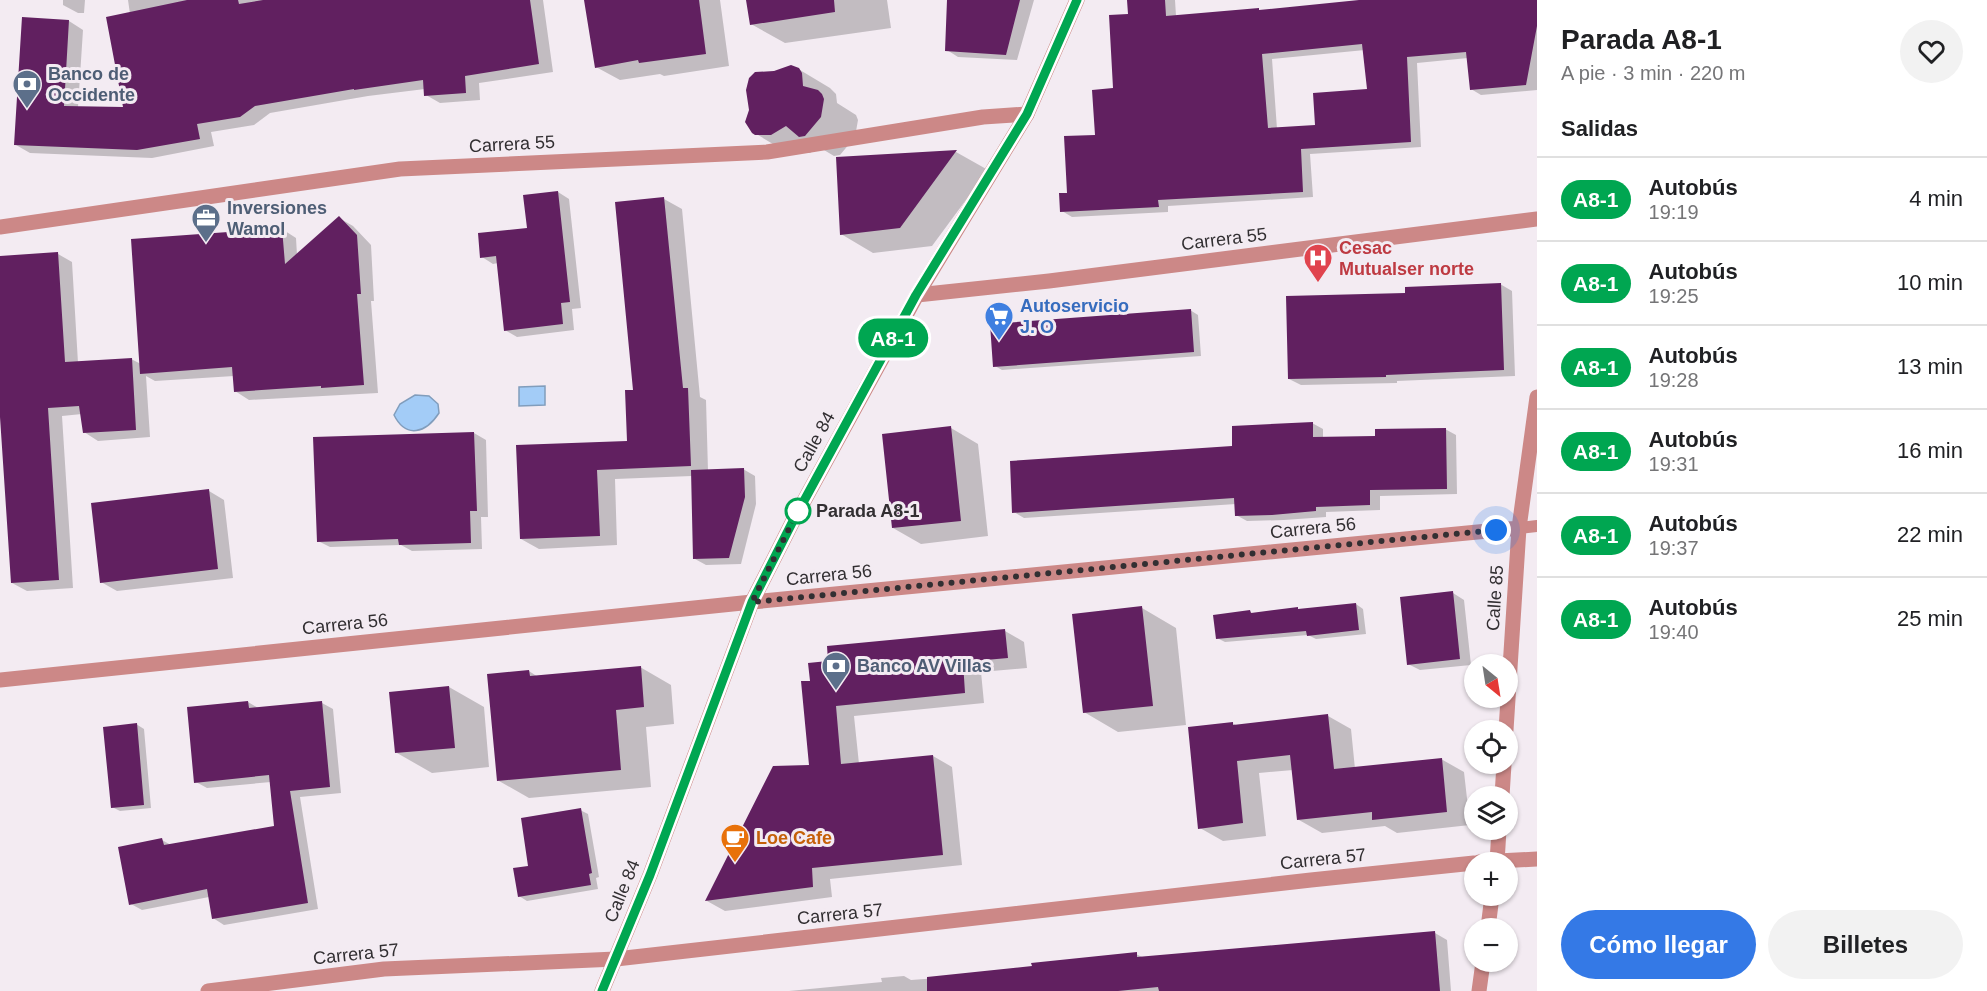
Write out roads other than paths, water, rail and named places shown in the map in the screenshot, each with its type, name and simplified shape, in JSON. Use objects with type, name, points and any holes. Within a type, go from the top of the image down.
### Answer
[{"type":"street","name":"Calle 84","points":[[602,991],[650,875],[752,602],[793,521],[916,295],[1027,114],[1077,0]]},
{"type":"street","name":"Carrera 55","points":[[0,227],[400,169],[767,153],[984,117],[1027,114]]},
{"type":"street","name":"Carrera 55","points":[[916,295],[1049,281],[1537,219]]},
{"type":"street","name":"Calle 85","points":[[1507,720],[1519,528],[1537,397]]},
{"type":"street","name":"Carrera 56","points":[[0,680],[752,602],[1519,528]]},
{"type":"street","points":[[1518,860],[1537,859]]},
{"type":"street","name":"Carrera 57","points":[[208,991],[384,969],[616,959],[1464,864]]},
{"type":"street","points":[[1479,991],[1482,972]]},
{"type":"lane","points":[[1519,528],[1537,526]]},
{"type":"water","points":[[545,386],[545,405],[519,406],[519,387]]},
{"type":"water","points":[[415,395],[429,396],[438,404],[439,413],[422,429],[410,430],[404,428],[394,415],[400,404]]},
{"type":"place","name":"Banco de Occidente","points":[[27,110]]},
{"type":"place","name":"Inversiones Wamol","points":[[206,244]]},
{"type":"place","name":"Cesac Mutualser norte","points":[[1318,284]]},
{"type":"place","name":"Autoservicio J. O","points":[[999,342]]},
{"type":"place","name":"Parada A8-1","points":[[798,511]]},
{"type":"place","name":"Banco AV Villas","points":[[836,692]]},
{"type":"place","name":"Loe Cafe","points":[[735,864]]}]
